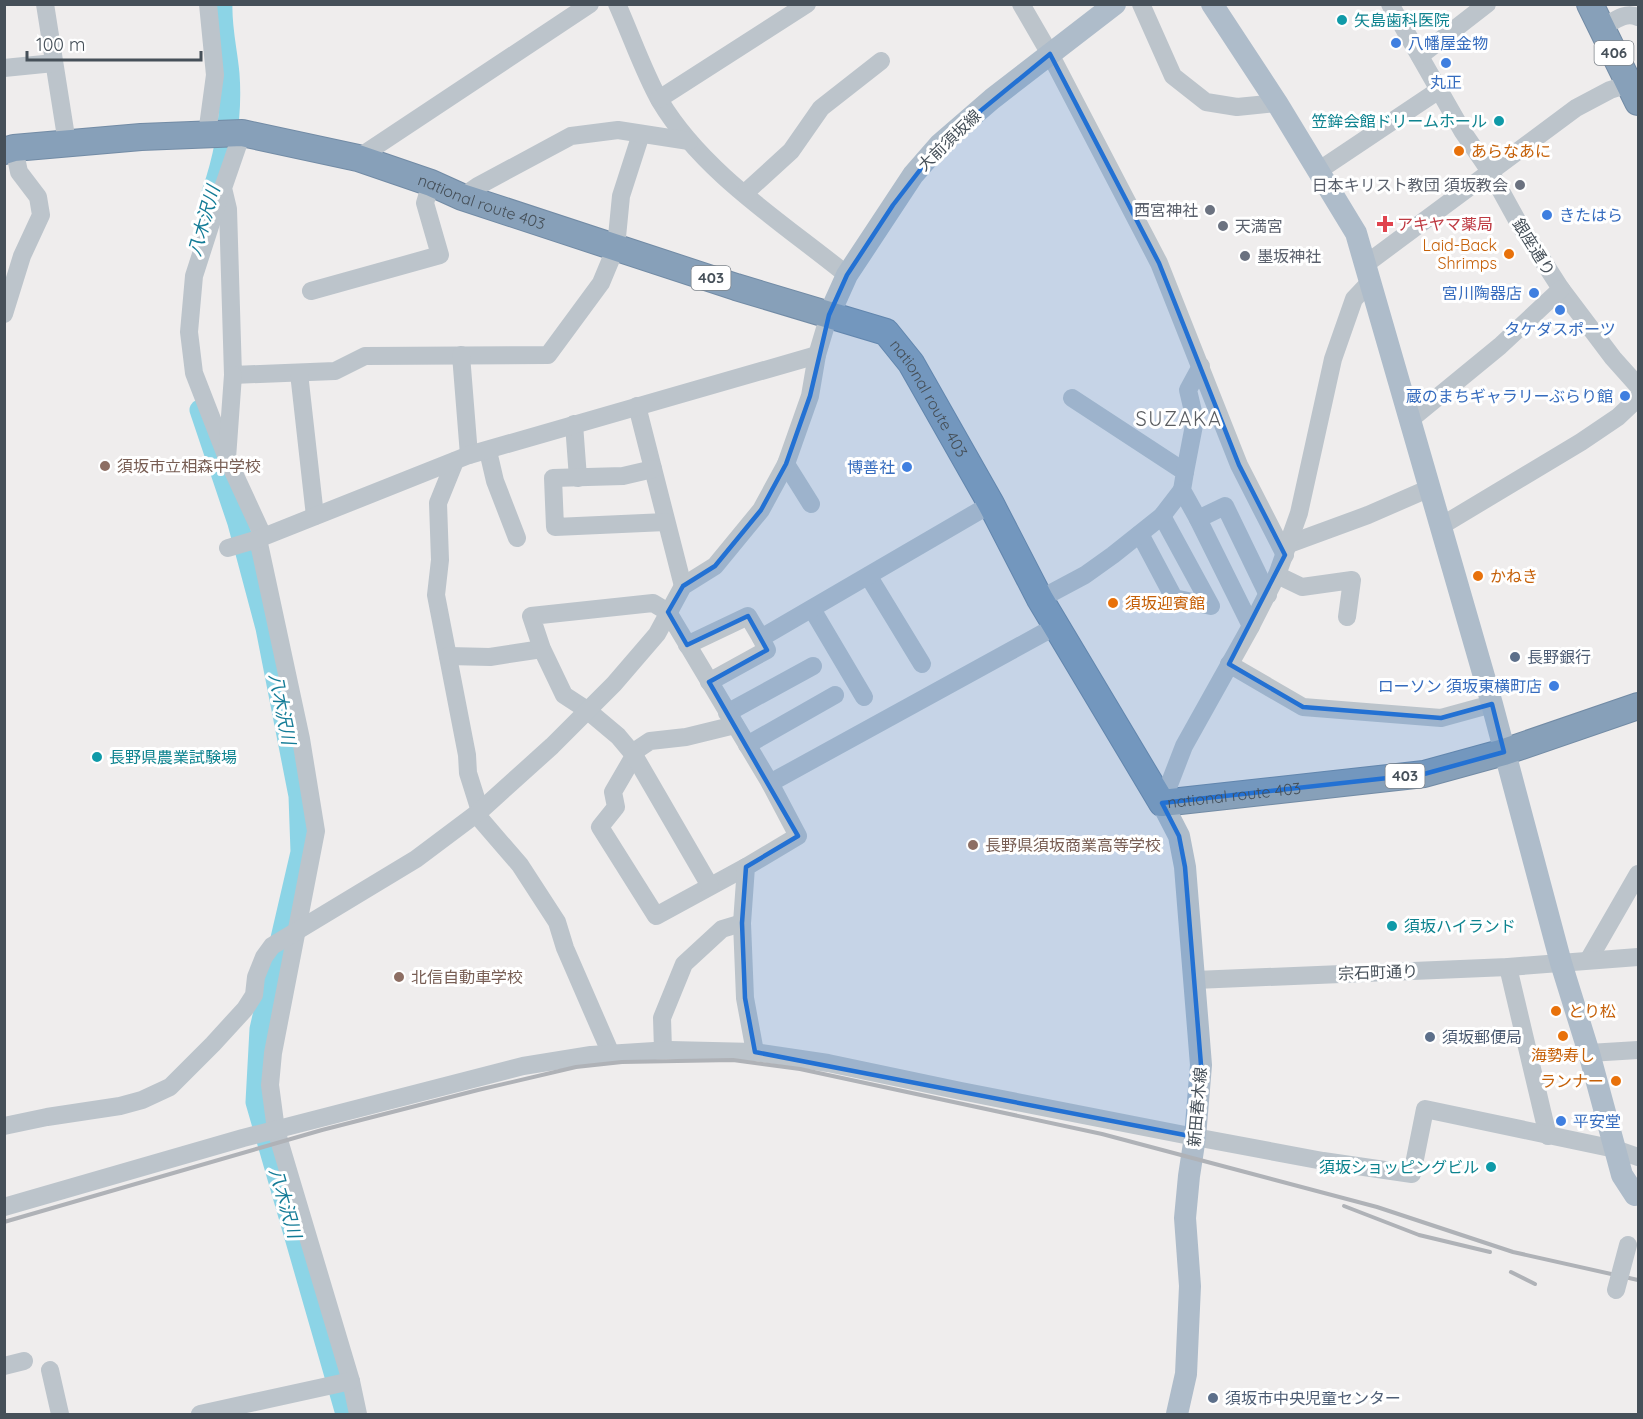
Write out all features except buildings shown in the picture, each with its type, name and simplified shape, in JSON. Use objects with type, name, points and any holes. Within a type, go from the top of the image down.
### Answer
[{"type":"highway","name":"406","points":[[1590,4],[1635,89]]},
{"type":"highway","name":"national route 403","points":[[9,149],[67,143],[242,133],[358,158],[431,183],[462,197],[886,333],[911,363],[991,504],[1040,599],[1162,803],[1424,774],[1504,752],[1638,706]]},
{"type":"main road","name":"大前須坂線","points":[[829,315],[847,275],[913,175],[940,144],[992,99],[1115,4]]},
{"type":"main road","points":[[1212,4],[1277,103],[1356,233],[1492,704],[1561,963],[1622,1175],[1637,1195]]},
{"type":"main road","name":"新田春木線","points":[[1162,803],[1179,836],[1185,867],[1201,1065],[1196,1137],[1185,1218],[1190,1286],[1186,1374],[1178,1414]]},
{"type":"street","points":[[45,4],[67,143]]},
{"type":"street","points":[[207,134],[215,75],[208,4]]},
{"type":"street","points":[[358,158],[590,4]]},
{"type":"street","points":[[617,4],[659,99],[696,150],[744,193],[847,275]]},
{"type":"street","points":[[659,99],[807,4]]},
{"type":"street","points":[[1021,4],[1050,54],[1159,263],[1239,465],[1287,550]]},
{"type":"street","points":[[1141,4],[1173,76],[1206,102],[1237,107],[1277,103]]},
{"type":"street","name":"銀座通り","points":[[1390,4],[1438,90],[1561,290],[1638,387]]},
{"type":"street","points":[[1420,56],[1487,4]]},
{"type":"street","points":[[1602,28],[1626,14],[1636,12]]},
{"type":"street","points":[[744,193],[792,151],[822,108],[881,61]]},
{"type":"street","points":[[4,68],[54,63]]},
{"type":"street","points":[[1162,803],[1184,746],[1268,595],[1287,550],[1299,513],[1334,359],[1354,299],[1368,272],[1576,108],[1610,90],[1635,89]]},
{"type":"street","points":[[1318,171],[1438,90]]},
{"type":"street","points":[[462,197],[571,136],[618,130],[689,141]]},
{"type":"street","points":[[242,133],[194,276],[189,332],[194,373],[260,538],[301,739],[316,831],[273,1053],[270,1085],[276,1130],[342,1383],[358,1414]]},
{"type":"street","points":[[233,375],[335,371],[365,357],[548,355],[601,283],[616,247],[621,196],[641,134]]},
{"type":"street","points":[[4,314],[22,256],[41,215],[38,197],[19,172],[9,149]]},
{"type":"street","points":[[311,291],[440,255],[425,203],[431,183]]},
{"type":"street","points":[[223,188],[228,209],[233,375],[227,458]]},
{"type":"street","points":[[1411,419],[1500,346],[1561,290]]},
{"type":"street","points":[[4,1126],[120,1106],[142,1100],[170,1087],[245,1009],[254,994],[256,977],[264,957],[272,946],[416,859],[478,812],[552,746],[614,684],[657,634],[683,586],[715,566],[761,510],[786,464],[810,396],[817,355],[829,315]]},
{"type":"street","points":[[228,548],[260,538],[462,458],[817,355]]},
{"type":"street","points":[[461,356],[462,458],[438,503],[440,560],[436,595],[467,755],[468,774],[478,812],[520,865],[557,922],[565,948],[610,1054]]},
{"type":"street","points":[[1040,599],[1085,575],[1140,534],[1162,516],[1182,490],[1195,420],[1188,390],[1201,366]]},
{"type":"street","points":[[299,373],[315,516]]},
{"type":"street","points":[[1441,526],[1581,442],[1618,417],[1638,387]]},
{"type":"street","points":[[1072,398],[1185,472]]},
{"type":"street","points":[[637,406],[683,586]]},
{"type":"street","points":[[574,424],[578,478]]},
{"type":"street","points":[[488,451],[495,480],[518,538]]},
{"type":"street","points":[[786,464],[811,504]]},
{"type":"street","points":[[653,469],[623,476],[553,478],[555,527],[666,522]]},
{"type":"street","points":[[1287,550],[1430,488]]},
{"type":"street","points":[[1182,490],[1251,626]]},
{"type":"street","points":[[761,638],[991,504]]},
{"type":"street","points":[[1198,519],[1225,506],[1268,595]]},
{"type":"street","points":[[1140,534],[1174,598],[1211,606],[1162,516]]},
{"type":"street","points":[[1277,574],[1302,587],[1352,580],[1347,617]]},
{"type":"street","points":[[869,577],[922,664]]},
{"type":"street","points":[[710,886],[634,755],[618,736],[587,710],[564,695],[542,649],[531,616],[653,603],[668,612],[731,719],[770,783],[798,836],[746,867],[656,916],[600,827],[616,807],[613,792],[634,755],[638,749],[650,741],[686,737],[731,719],[813,666]]},
{"type":"street","points":[[812,609],[864,697]]},
{"type":"street","points":[[687,645],[748,616],[767,650],[709,682]]},
{"type":"street","points":[[770,783],[1056,626]]},
{"type":"street","points":[[448,656],[490,657],[542,649]]},
{"type":"street","points":[[1229,664],[1303,707],[1442,718],[1492,704]]},
{"type":"street","points":[[747,745],[835,695]]},
{"type":"street","points":[[746,867],[742,923],[745,998],[755,1052]]},
{"type":"street","points":[[1589,959],[1638,874]]},
{"type":"street","points":[[663,1050],[662,1018],[684,964],[722,930],[742,923]]},
{"type":"street","points":[[1589,959],[1638,957]]},
{"type":"street","name":"宗石町通り","points":[[1195,980],[1508,967],[1589,959]]},
{"type":"street","points":[[1508,967],[1548,1136]]},
{"type":"street","points":[[4,1207],[243,1138],[523,1066],[610,1054],[663,1050],[755,1052],[828,1063],[1196,1137],[1323,1161],[1412,1174],[1425,1109],[1615,1149],[1638,1157]]},
{"type":"street","points":[[1588,1053],[1638,1050]]},
{"type":"street","points":[[1616,1290],[1628,1245]]},
{"type":"street","points":[[4,1366],[24,1361]]},
{"type":"street","points":[[50,1370],[60,1414]]},
{"type":"street","points":[[200,1414],[342,1383]]},
{"type":"highlighted area","points":[[1050,54],[1159,263],[1239,465],[1285,555],[1229,664],[1303,707],[1441,718],[1492,704],[1504,752],[1424,774],[1162,803],[1179,836],[1185,867],[1201,1065],[1195,1137],[755,1052],[745,998],[742,923],[746,867],[798,836],[709,682],[767,650],[748,616],[687,645],[668,612],[683,586],[715,566],[761,510],[786,464],[810,396],[829,315],[847,275],[893,205],[940,144]]},
{"type":"waterway","name":"八木沢川","points":[[212,193],[224,150],[229,104],[229,74],[222,4]]},
{"type":"waterway","name":"八木沢川","points":[[200,410],[238,523],[266,628],[299,796],[301,852],[260,1029],[256,1102],[346,1414]]},
{"type":"railway","points":[[4,1222],[322,1130],[576,1067],[622,1062],[733,1060],[800,1069],[1102,1134],[1377,1207],[1513,1252],[1638,1280]]},
{"type":"railway","points":[[1344,1206],[1419,1235],[1490,1252]]},
{"type":"railway","points":[[1511,1272],[1535,1284]]},
{"type":"place","name":"矢島歯科医院","points":[[1342,20]]},
{"type":"place","name":"八幡屋金物","points":[[1396,43]]},
{"type":"place","name":"丸正","points":[[1446,63]]},
{"type":"place","name":"笠鉾会館ドリームホール","points":[[1499,121]]},
{"type":"place","name":"あらなあに","points":[[1459,151]]},
{"type":"place","name":"日本キリスト教団 須坂教会","points":[[1520,185]]},
{"type":"place","name":"西宮神社","points":[[1210,210]]},
{"type":"place","name":"きたはら","points":[[1547,215]]},
{"type":"place","name":"アキヤマ薬局","points":[[1385,224]]},
{"type":"place","name":"天満宮","points":[[1223,226]]},
{"type":"place","name":"Laid-Back Shrimps","points":[[1509,254]]},
{"type":"place","name":"墨坂神社","points":[[1245,256]]},
{"type":"place","name":"宮川陶器店","points":[[1534,293]]},
{"type":"place","name":"タケダスポーツ","points":[[1560,310]]},
{"type":"place","name":"蔵のまちギャラリーぶらり館","points":[[1625,396]]},
{"type":"place","name":"須坂市立相森中学校","points":[[105,466]]},
{"type":"place","name":"博善社","points":[[907,467]]},
{"type":"place","name":"かねき","points":[[1478,576]]},
{"type":"place","name":"須坂迎賓館","points":[[1113,603]]},
{"type":"place","name":"長野銀行","points":[[1515,657]]},
{"type":"place","name":"ローソン 須坂東横町店","points":[[1554,686]]},
{"type":"place","name":"長野県農業試験場","points":[[97,757]]},
{"type":"place","name":"長野県須坂商業高等学校","points":[[973,845]]},
{"type":"place","name":"須坂ハイランド","points":[[1392,926]]},
{"type":"place","name":"北信自動車学校","points":[[399,977]]},
{"type":"place","name":"とり松","points":[[1556,1011]]},
{"type":"place","name":"海勢寿し","points":[[1563,1036]]},
{"type":"place","name":"須坂郵便局","points":[[1430,1037]]},
{"type":"place","name":"ランナー","points":[[1616,1081]]},
{"type":"place","name":"平安堂","points":[[1561,1121]]},
{"type":"place","name":"須坂ショッピングビル","points":[[1491,1167]]},
{"type":"place","name":"須坂市中央児童センター","points":[[1213,1398]]},
{"type":"district","name":"SUZAKA","points":[[1179,419]]}]
